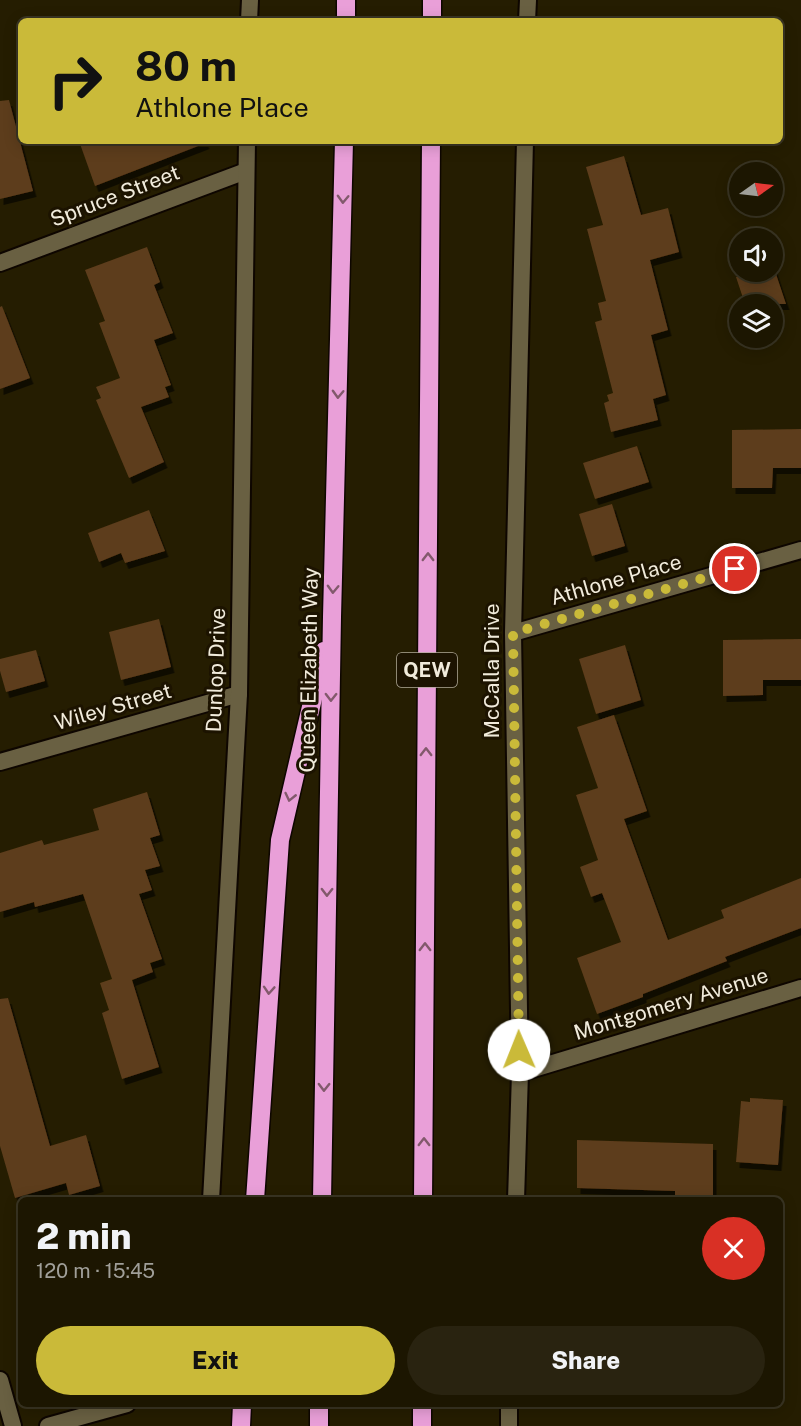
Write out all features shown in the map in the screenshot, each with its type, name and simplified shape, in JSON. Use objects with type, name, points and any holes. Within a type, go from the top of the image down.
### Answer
[{"type":"highway","points":[[346,0],[346,18]]},
{"type":"highway","points":[[432,0],[432,18]]},
{"type":"highway","name":"Queen Elizabeth Way","points":[[322,1197],[332,617],[344,144]]},
{"type":"highway","name":"QEW","points":[[423,1197],[431,144]]},
{"type":"highway","points":[[255,1197],[280,840],[332,617]]},
{"type":"highway","points":[[241,1426],[242,1407]]},
{"type":"highway","points":[[319,1407],[319,1426]]},
{"type":"highway","points":[[422,1407],[422,1426]]},
{"type":"street","points":[[249,18],[250,0]]},
{"type":"street","points":[[527,18],[528,0]]},
{"type":"street","name":"Dunlop Drive","points":[[211,1197],[239,694],[247,144]]},
{"type":"street","name":"McCalla Drive","points":[[516,1197],[519,1073],[513,633],[525,144]]},
{"type":"street","name":"Spruce Street","points":[[0,263],[246,171]]},
{"type":"street","name":"Athlone Place","points":[[513,633],[801,550]]},
{"type":"street","name":"Wiley Street","points":[[0,762],[239,694]]},
{"type":"street","name":"Montgomery Avenue","points":[[519,1073],[801,988]]},
{"type":"street","points":[[0,1380],[13,1426]]},
{"type":"street","points":[[48,1426],[116,1407]]},
{"type":"street","points":[[508,1426],[509,1407]]},
{"type":"building","points":[[9,100],[18,134],[18,144],[21,144],[33,191],[0,199],[0,101]]},
{"type":"building","points":[[80,144],[203,144],[95,186]]},
{"type":"building","points":[[624,156],[641,215],[668,208],[679,252],[650,260],[668,330],[651,335],[666,395],[653,399],[658,420],[611,432],[604,403],[609,401],[607,395],[613,393],[595,322],[602,320],[598,303],[606,301],[587,229],[603,225],[586,167]]},
{"type":"building","points":[[147,247],[160,282],[154,285],[173,333],[154,340],[171,385],[165,387],[169,397],[141,407],[164,462],[129,478],[96,400],[101,398],[96,387],[120,378],[99,323],[105,321],[85,270]]},
{"type":"building","points":[[738,282],[779,282],[783,294],[742,294]]},
{"type":"building","points":[[2,306],[30,378],[0,389],[0,307]]},
{"type":"building","points":[[801,429],[801,468],[773,468],[772,488],[732,488],[732,430]]},
{"type":"building","points":[[637,446],[649,482],[595,499],[583,463]]},
{"type":"building","points":[[612,504],[625,546],[592,556],[579,514]]},
{"type":"building","points":[[149,510],[165,551],[125,563],[121,553],[99,562],[88,533]]},
{"type":"building","points":[[159,619],[171,667],[121,680],[109,632]]},
{"type":"building","points":[[801,639],[801,680],[763,680],[763,695],[723,696],[723,640]]},
{"type":"building","points":[[625,645],[641,700],[596,714],[579,659]]},
{"type":"building","points":[[36,650],[45,681],[6,692],[0,671],[0,659]]},
{"type":"building","points":[[614,715],[647,811],[624,819],[668,940],[724,918],[721,910],[801,878],[801,928],[725,957],[727,961],[597,1014],[577,958],[621,942],[602,893],[591,897],[580,867],[598,860],[576,795],[598,788],[577,727]]},
{"type":"building","points":[[147,792],[160,835],[150,838],[160,866],[145,870],[152,890],[139,894],[162,959],[150,963],[153,972],[132,980],[159,1067],[122,1079],[102,1013],[109,1010],[100,983],[112,979],[83,894],[35,907],[34,902],[0,912],[0,853],[42,840],[44,845],[99,830],[93,809]]},
{"type":"building","points":[[8,998],[50,1146],[86,1135],[100,1186],[69,1195],[66,1183],[15,1198],[0,1146],[0,999]]},
{"type":"building","points":[[750,1098],[783,1100],[778,1165],[736,1162],[741,1101],[750,1102]]},
{"type":"building","points":[[577,1140],[713,1144],[713,1197],[675,1197],[675,1191],[577,1188]]},
{"type":"route","points":[[519,1050],[513,633],[735,569]]}]
